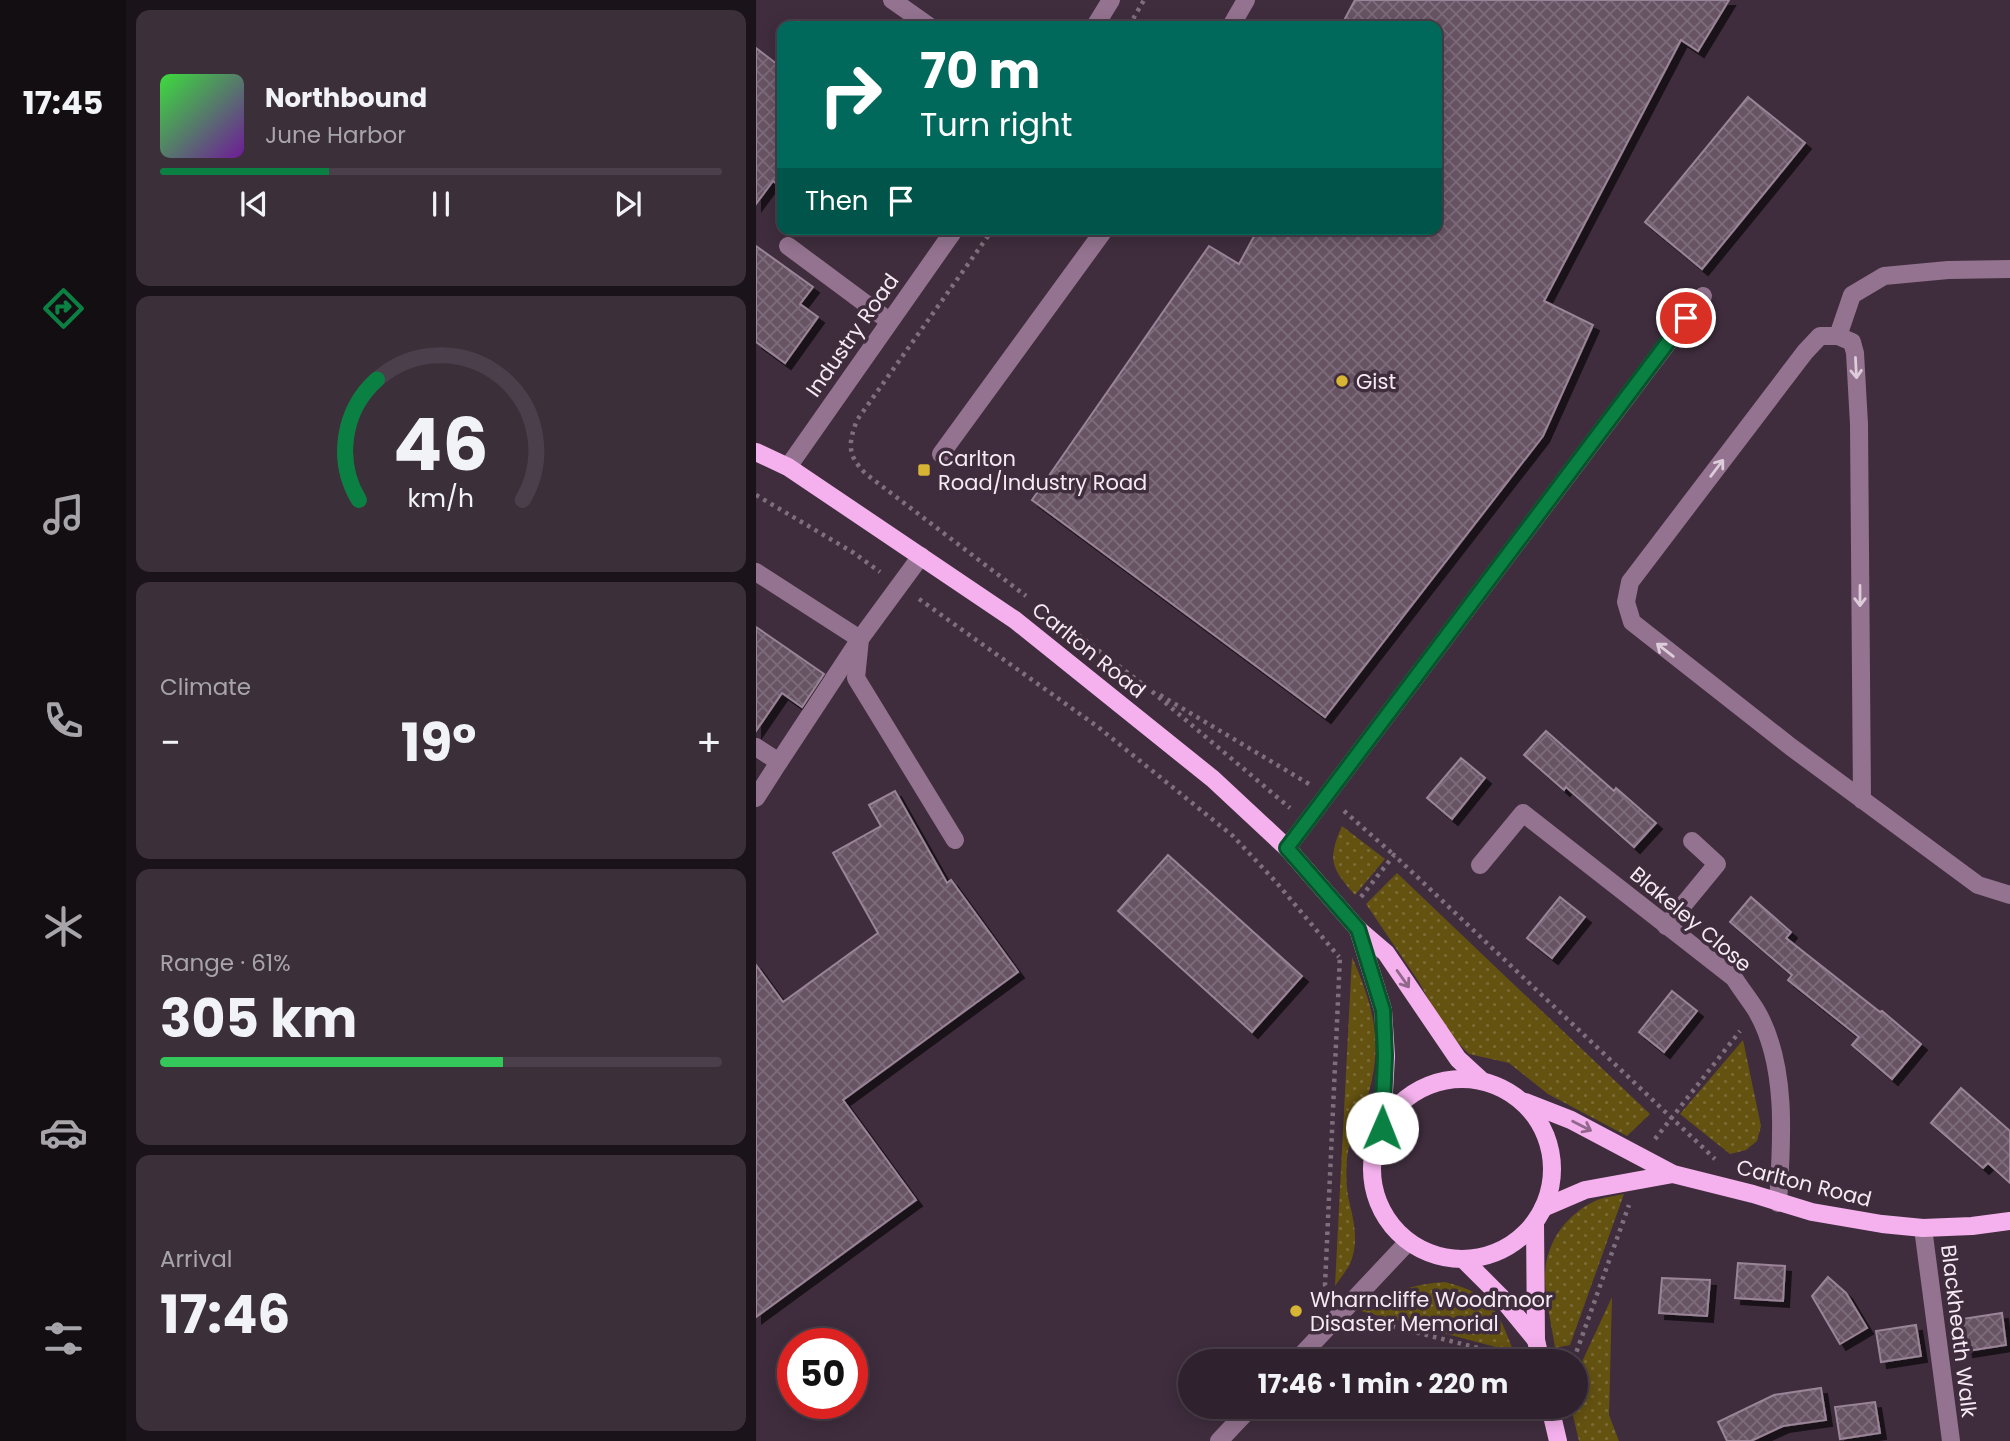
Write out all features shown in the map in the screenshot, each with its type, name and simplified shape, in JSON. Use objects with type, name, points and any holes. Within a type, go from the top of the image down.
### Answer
[{"type":"main road","name":"Carlton Road","points":[[756,452],[788,467],[1025,628],[1213,779],[1287,848],[1353,922],[1386,953],[1458,1059],[1482,1081]]},
{"type":"main road","name":"Carlton Road","points":[[1353,922],[1383,1010],[1385,1056],[1382,1128]]},
{"type":"main road","points":[[1538,1349],[1536,1340],[1539,1215],[1551,1180],[1550,1150],[1539,1122],[1508,1091],[1482,1081],[1458,1079],[1434,1083],[1413,1093],[1395,1108],[1382,1128],[1373,1152],[1372,1177],[1377,1202],[1390,1224],[1408,1242],[1425,1252],[1443,1258],[1463,1259],[1488,1255],[1511,1245],[1539,1215]]},
{"type":"main road","name":"Carlton Road","points":[[1519,1100],[1571,1120],[1673,1174],[1778,1203],[1844,1219],[1923,1228],[2010,1221]]},
{"type":"main road","name":"Carlton Road","points":[[1539,1215],[1585,1190],[1673,1174]]},
{"type":"main road","points":[[1463,1259],[1500,1296],[1536,1340]]},
{"type":"main road","points":[[1553,1419],[1558,1441]]},
{"type":"street","points":[[892,0],[922,21]]},
{"type":"street","points":[[1099,21],[1111,0]]},
{"type":"street","points":[[1234,21],[1246,0]]},
{"type":"street","name":"Industry Road","points":[[788,467],[951,235]]},
{"type":"street","points":[[941,454],[1101,235]]},
{"type":"street","points":[[788,246],[890,321]]},
{"type":"street","points":[[1838,336],[1852,295],[1884,276],[1948,270],[2010,269]]},
{"type":"street","points":[[1287,848],[1320,791],[1703,296]]},
{"type":"street","points":[[1862,800],[1859,424],[1855,353],[1852,342],[1838,336],[1820,336],[1630,582],[1626,602],[1632,622],[1718,691],[1862,800],[1978,885],[2010,895]]},
{"type":"street","points":[[756,799],[860,639],[921,556]]},
{"type":"street","points":[[756,572],[860,639]]},
{"type":"street","points":[[860,639],[856,678],[955,841]]},
{"type":"street","points":[[756,747],[779,762]]},
{"type":"street","name":"Blakeley Close","points":[[1480,865],[1523,813],[1734,978],[1756,1011],[1768,1037],[1780,1091],[1783,1137],[1778,1203]]},
{"type":"street","points":[[1666,926],[1717,864],[1692,841]]},
{"type":"street","name":"Blackheath Walk","points":[[1923,1228],[1951,1441]]},
{"type":"street","points":[[1307,1349],[1408,1242]]},
{"type":"street","points":[[1219,1441],[1240,1419]]},
{"type":"path","points":[[1132,21],[1144,0]]},
{"type":"path","points":[[989,235],[856,420],[850,440],[854,462],[866,474],[1030,598]]},
{"type":"path","points":[[756,495],[854,553],[1098,727],[1233,836],[1340,957]]},
{"type":"path","points":[[1040,606],[1149,689],[1290,809],[1297,801]]},
{"type":"path","points":[[1149,689],[1320,791],[1394,855],[1716,1160]]},
{"type":"path","points":[[1305,794],[1320,791]]},
{"type":"path","points":[[1394,855],[1340,944],[1325,1284],[1341,1314],[1483,1349]]},
{"type":"path","points":[[1642,1159],[1670,1118],[1756,1011]]},
{"type":"path","points":[[1578,1349],[1638,1181]]},
{"type":"shaded area","points":[[1342,826],[1385,859],[1355,895],[1341,878],[1334,863],[1334,847]]},
{"type":"shaded area","points":[[1397,873],[1650,1114],[1627,1136],[1548,1094],[1509,1063],[1469,1054],[1446,1031],[1419,982],[1366,904]]},
{"type":"shaded area","points":[[1352,957],[1371,1011],[1376,1045],[1372,1082],[1347,1158],[1347,1186],[1355,1230],[1355,1246],[1350,1264],[1335,1286]]},
{"type":"shaded area","points":[[1743,1040],[1761,1126],[1757,1141],[1746,1150],[1730,1154],[1680,1114]]},
{"type":"shaded area","points":[[1624,1194],[1570,1345],[1555,1348],[1545,1277],[1553,1241],[1567,1222],[1586,1206],[1600,1199]]},
{"type":"shaded area","points":[[1445,1282],[1483,1298],[1497,1314],[1513,1349],[1503,1349],[1361,1311],[1401,1290]]},
{"type":"shaded area","points":[[1612,1297],[1609,1415],[1619,1441],[1579,1441],[1574,1419],[1588,1419],[1588,1349]]},
{"type":"building","name":"Gist","points":[[1355,0],[1729,0],[1698,51],[1681,40],[1544,301],[1593,325],[1543,436],[1325,717],[1032,500],[1209,246],[1239,264],[1255,235],[1442,235],[1442,21],[1344,21]]},
{"type":"building","points":[[756,48],[777,64],[777,184],[773,181],[756,204]]},
{"type":"building","points":[[1748,97],[1805,143],[1702,269],[1645,222]]},
{"type":"building","points":[[756,246],[813,287],[800,304],[818,317],[785,363],[756,342]]},
{"type":"building","points":[[756,627],[824,674],[802,707],[782,693],[756,731]]},
{"type":"building","points":[[1546,731],[1614,791],[1616,788],[1656,823],[1634,847],[1566,787],[1564,790],[1524,755]]},
{"type":"building","points":[[1461,758],[1485,778],[1452,819],[1427,798]]},
{"type":"building","points":[[895,791],[947,883],[951,880],[1018,972],[843,1100],[916,1200],[756,1317],[756,965],[783,1002],[878,933],[833,853],[881,826],[869,805]]},
{"type":"building","points":[[1168,855],[1302,976],[1252,1032],[1118,911]]},
{"type":"building","points":[[1560,897],[1585,917],[1552,958],[1527,938]]},
{"type":"building","points":[[1751,897],[1791,932],[1786,938],[1921,1044],[1892,1079],[1852,1045],[1859,1037],[1788,980],[1792,975],[1730,922]]},
{"type":"building","points":[[1672,991],[1697,1011],[1664,1052],[1639,1032]]},
{"type":"building","points":[[1961,1088],[2010,1131],[2010,1183],[1988,1163],[1983,1168],[1931,1123]]},
{"type":"building","points":[[1738,1263],[1785,1266],[1783,1301],[1735,1298]]},
{"type":"building","points":[[1828,1277],[1846,1293],[1867,1328],[1840,1344],[1812,1296]]},
{"type":"building","points":[[1662,1278],[1710,1280],[1707,1316],[1659,1313]]},
{"type":"building","points":[[2002,1313],[2006,1345],[1967,1351],[1962,1319]]},
{"type":"building","points":[[1916,1325],[1921,1356],[1881,1362],[1876,1331]]},
{"type":"building","points":[[1821,1388],[1826,1420],[1783,1426],[1751,1441],[1727,1441],[1718,1422],[1774,1395]]},
{"type":"building","points":[[1875,1402],[1880,1433],[1840,1439],[1835,1407]]},
{"type":"place","name":"Gist","points":[[1342,381]]},
{"type":"place","name":"Carlton Road/Industry Road","points":[[924,470]]},
{"type":"place","name":"Wharncliffe Woodmoor Disaster Memorial","points":[[1296,1311]]},
{"type":"route","points":[[1382,1128],[1385,1056],[1383,1010],[1358,929],[1287,848],[1686,318]]}]
